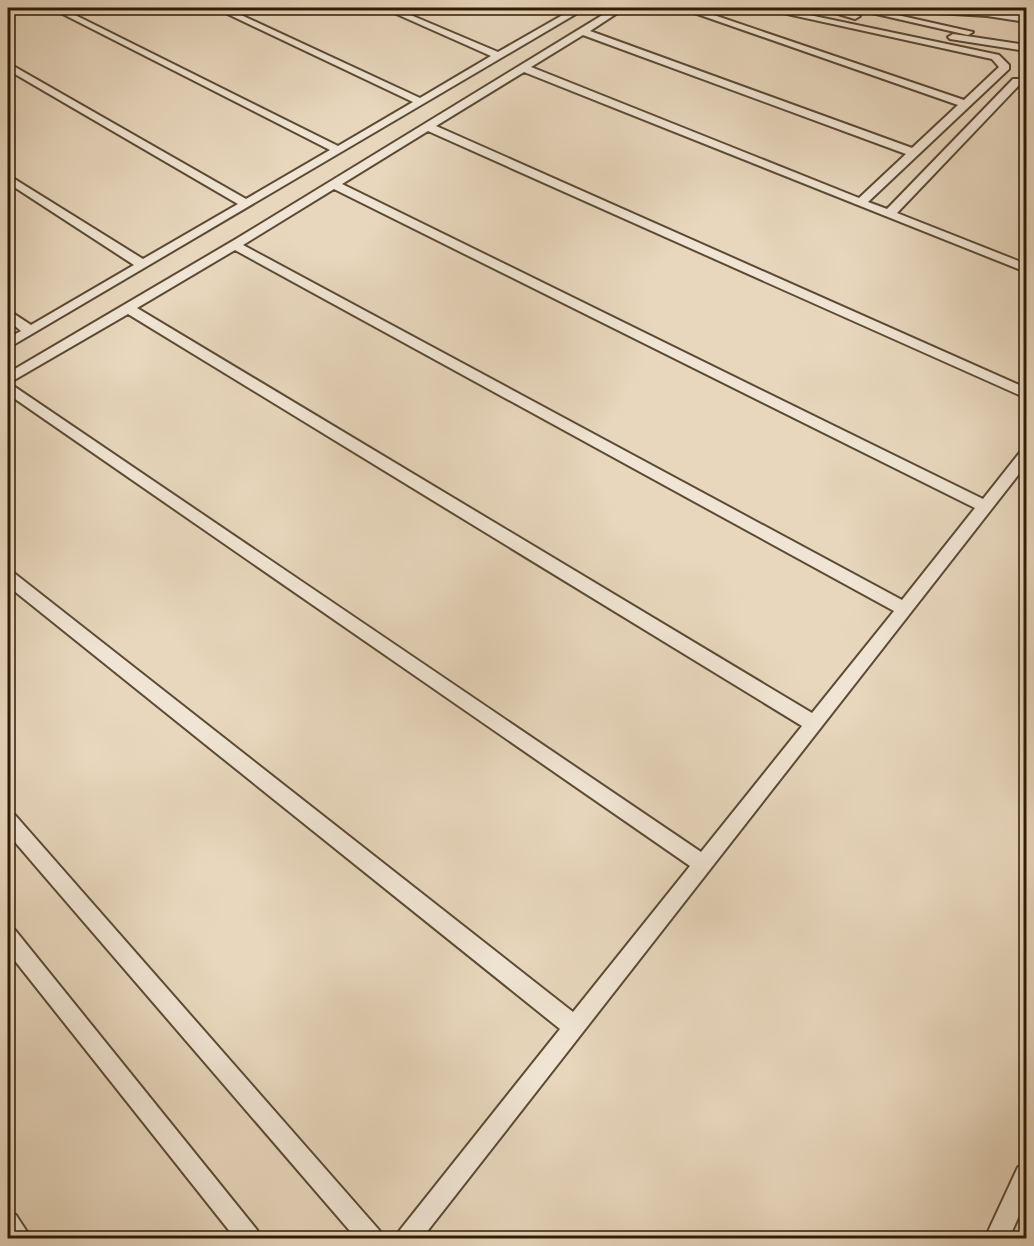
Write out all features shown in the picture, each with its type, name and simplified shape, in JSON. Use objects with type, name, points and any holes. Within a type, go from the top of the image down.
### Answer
[{"type":"lane","points":[[55,8],[338,150]]},
{"type":"lane","points":[[219,8],[421,102]]},
{"type":"lane","points":[[387,8],[499,56]]},
{"type":"lane","points":[[8,344],[499,56],[576,8],[601,19]]},
{"type":"lane","points":[[8,379],[234,245],[522,66],[620,8]]},
{"type":"lane","points":[[685,8],[965,104]]},
{"type":"lane","points":[[765,8],[994,57],[1005,67],[861,202]]},
{"type":"lane","points":[[823,8],[1026,48]]},
{"type":"lane","points":[[855,8],[922,26],[980,24]]},
{"type":"lane","points":[[903,8],[1026,19]]},
{"type":"lane","points":[[990,15],[1026,30]]},
{"type":"lane","points":[[581,31],[914,153]]},
{"type":"lane","points":[[8,66],[246,204]]},
{"type":"lane","points":[[522,66],[537,75],[1026,268]]},
{"type":"lane","points":[[889,214],[1017,81]]},
{"type":"lane","points":[[426,126],[1026,393]]},
{"type":"lane","points":[[8,178],[143,265]]},
{"type":"lane","points":[[332,184],[986,507]]},
{"type":"lane","points":[[234,245],[905,609]]},
{"type":"lane","points":[[127,308],[814,724]]},
{"type":"lane","points":[[8,314],[30,331]]},
{"type":"lane","points":[[8,388],[703,864]]},
{"type":"lane","points":[[408,1239],[1026,455]]},
{"type":"lane","points":[[8,577],[575,1027]]},
{"type":"lane","points":[[8,821],[371,1239]]},
{"type":"lane","points":[[8,937],[249,1239]]},
{"type":"lane","points":[[997,1239],[1026,1175]]},
{"type":"lane","points":[[8,1223],[19,1239]]}]
